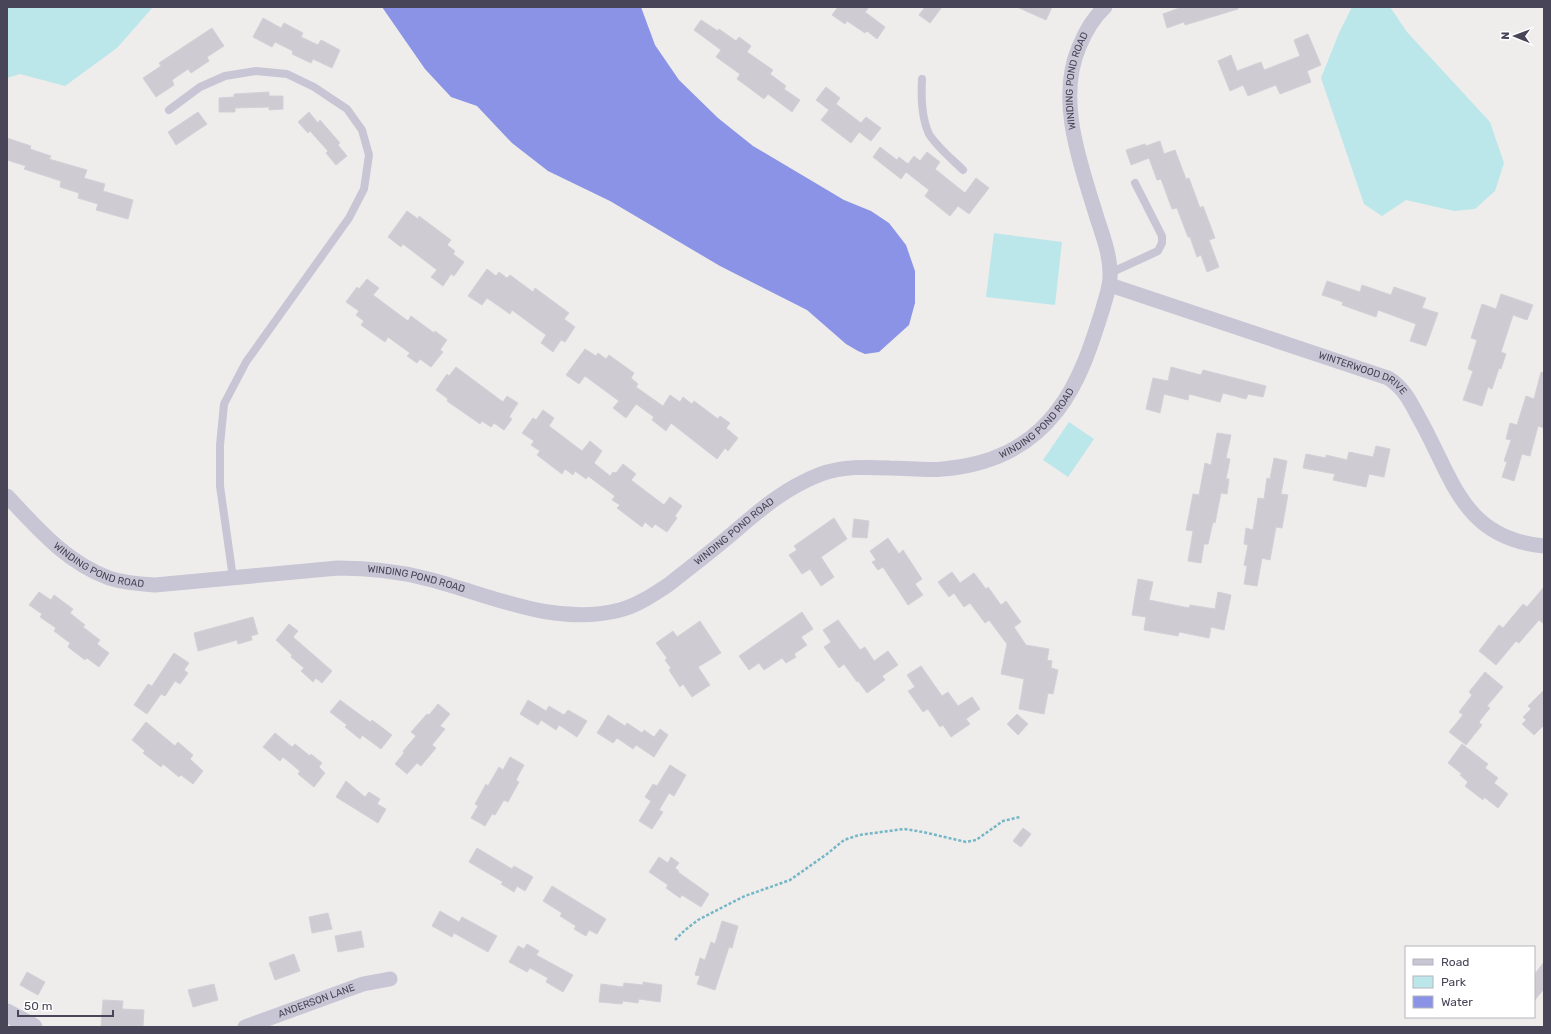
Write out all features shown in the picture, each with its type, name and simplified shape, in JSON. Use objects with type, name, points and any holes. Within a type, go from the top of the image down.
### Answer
[{"type":"street","name":"WINDING POND ROAD","points":[[7,496],[58,549],[82,565],[111,578],[139,584],[155,585],[338,568],[361,568],[385,570],[429,579],[537,611],[581,615],[604,613],[639,603],[668,585],[786,490],[823,473],[842,469],[862,468],[942,469],[974,465],[1002,456],[1017,447],[1046,424],[1072,390],[1095,332],[1110,279],[1105,242],[1087,184],[1073,127],[1070,112],[1069,84],[1075,56],[1083,38],[1091,24],[1105,7]]},
{"type":"street","name":"WINTERWOOD DRIVE","points":[[1110,279],[1388,378],[1397,383],[1405,392],[1427,431],[1453,487],[1468,510],[1491,529],[1506,537],[1520,542],[1544,546]]},
{"type":"street","name":"ANDERSON LANE","points":[[245,1027],[363,984],[390,979]]},
{"type":"street","points":[[7,1013],[33,1027]]},
{"type":"lane","points":[[169,110],[200,87],[225,76],[256,71],[287,74],[314,87],[347,109],[362,130],[369,156],[364,189],[349,218],[246,362],[224,404],[220,444],[220,486],[233,578]]},
{"type":"lane","points":[[922,79],[921,99],[924,120],[930,134],[943,150],[964,170]]},
{"type":"lane","points":[[1110,279],[1158,251],[1162,243],[1162,236],[1136,183]]},
{"type":"path","points":[[675,940],[684,930],[698,920],[745,896],[790,880],[844,840],[859,835],[904,829],[966,842],[976,840],[1003,821],[1020,816]]},
{"type":"green space","points":[[7,7],[153,7],[117,48],[65,86],[20,74],[7,78]]},
{"type":"green space","points":[[1352,7],[1390,7],[1407,32],[1490,122],[1504,163],[1495,191],[1475,209],[1454,211],[1406,200],[1382,216],[1364,204],[1321,78],[1339,33]]},
{"type":"green space","points":[[994,233],[1062,242],[1055,305],[986,297]]},
{"type":"green space","points":[[1069,422],[1094,439],[1068,477],[1043,460]]},
{"type":"water","points":[[382,7],[641,7],[655,45],[679,80],[718,118],[753,146],[844,200],[871,211],[889,223],[906,245],[915,271],[915,303],[909,325],[879,352],[865,354],[846,344],[807,310],[720,266],[610,201],[548,171],[512,143],[477,106],[451,97],[425,69]]},
{"type":"building","points":[[838,7],[869,7],[865,12],[885,27],[877,39],[867,31],[865,33],[847,21],[845,24],[832,15]]},
{"type":"building","points":[[925,7],[942,7],[930,23],[919,15]]},
{"type":"building","points":[[1017,7],[1052,7],[1046,20]]},
{"type":"building","points":[[1182,7],[1238,7],[1238,9],[1185,25],[1184,22],[1167,28],[1163,14]]},
{"type":"building","points":[[263,18],[281,28],[284,23],[303,33],[301,37],[318,45],[321,40],[340,50],[332,68],[313,59],[311,63],[292,54],[293,51],[275,42],[272,47],[253,37]]},
{"type":"building","points":[[701,20],[718,31],[719,29],[736,41],[739,37],[751,46],[747,52],[773,70],[770,74],[786,86],[784,89],[800,100],[792,112],[768,94],[764,99],[737,79],[740,74],[716,57],[721,50],[694,30]]},
{"type":"building","points":[[212,28],[224,46],[207,57],[209,61],[191,73],[188,69],[172,80],[174,85],[156,97],[143,78],[161,66],[159,63]]},
{"type":"building","points":[[1308,34],[1321,65],[1307,71],[1311,82],[1280,94],[1276,85],[1248,96],[1243,85],[1230,91],[1218,61],[1231,55],[1237,71],[1261,62],[1264,70],[1300,56],[1294,40]]},
{"type":"building","points":[[826,87],[840,98],[836,104],[861,123],[866,117],[881,128],[871,141],[859,132],[851,143],[821,120],[829,110],[816,100]]},
{"type":"building","points":[[269,92],[269,96],[283,96],[283,109],[269,110],[269,107],[235,108],[235,112],[219,112],[219,98],[234,97],[234,94]]},
{"type":"building","points":[[198,112],[207,124],[176,145],[168,132]]},
{"type":"building","points":[[309,112],[318,123],[320,120],[340,143],[338,145],[347,156],[336,165],[326,153],[328,151],[310,131],[308,133],[298,122]]},
{"type":"building","points":[[7,138],[31,146],[30,149],[51,156],[49,159],[87,170],[84,178],[105,184],[103,191],[133,200],[128,219],[96,210],[98,204],[78,198],[79,193],[60,187],[61,181],[24,169],[26,166],[7,160]]},
{"type":"building","points":[[1160,141],[1164,154],[1175,150],[1186,179],[1189,178],[1200,208],[1203,206],[1215,238],[1209,240],[1219,267],[1207,272],[1201,255],[1197,257],[1177,208],[1172,209],[1161,179],[1157,180],[1149,158],[1131,165],[1126,150],[1145,144],[1146,146]]},
{"type":"building","points":[[880,147],[897,160],[899,157],[908,164],[914,156],[920,161],[927,152],[940,162],[935,169],[965,193],[976,178],[989,188],[969,214],[958,206],[950,216],[925,196],[929,190],[906,172],[901,179],[873,157]]},
{"type":"building","points":[[407,211],[418,219],[419,216],[451,240],[447,245],[455,251],[453,254],[464,262],[454,276],[451,274],[443,286],[431,277],[437,270],[403,244],[401,247],[388,237]]},
{"type":"building","points":[[487,269],[496,276],[499,272],[507,278],[510,275],[533,292],[535,288],[569,313],[564,319],[575,327],[565,342],[561,340],[553,352],[541,343],[546,335],[512,310],[510,314],[487,298],[482,305],[468,296]]},
{"type":"building","points":[[367,279],[379,288],[373,295],[408,321],[411,316],[434,333],[435,331],[447,340],[440,350],[443,352],[431,367],[420,359],[417,363],[407,356],[410,353],[388,337],[385,342],[361,325],[364,321],[356,315],[359,311],[346,302],[357,287],[359,289]]},
{"type":"building","points":[[1327,281],[1360,292],[1362,285],[1391,295],[1394,287],[1426,298],[1422,308],[1438,313],[1426,346],[1410,341],[1416,324],[1378,310],[1376,317],[1342,305],[1343,302],[1322,295]]},
{"type":"building","points":[[1501,294],[1533,305],[1527,320],[1513,315],[1501,352],[1506,354],[1501,369],[1499,368],[1492,389],[1488,387],[1482,406],[1463,400],[1473,371],[1468,369],[1477,340],[1471,338],[1482,304],[1496,309]]},
{"type":"building","points":[[585,349],[596,356],[598,353],[606,359],[609,355],[634,373],[631,378],[638,384],[636,387],[663,406],[670,395],[680,402],[683,397],[692,404],[694,401],[718,419],[720,416],[730,423],[726,428],[738,438],[728,451],[725,448],[717,459],[671,423],[666,431],[652,420],[654,417],[636,404],[626,418],[613,408],[619,401],[585,376],[579,384],[566,375]]},
{"type":"building","points":[[456,367],[503,402],[507,396],[518,403],[509,417],[512,419],[504,430],[494,423],[491,427],[482,421],[480,424],[447,401],[448,399],[436,390],[447,374],[449,376]]},
{"type":"building","points":[[1171,367],[1201,375],[1203,370],[1266,386],[1263,397],[1248,394],[1246,399],[1223,393],[1220,402],[1189,394],[1188,400],[1164,394],[1160,413],[1146,409],[1153,378],[1168,381]]},
{"type":"building","points":[[1541,372],[1544,373],[1544,428],[1538,426],[1530,456],[1522,454],[1514,481],[1502,477],[1507,462],[1504,461],[1511,440],[1506,439],[1510,423],[1517,425],[1526,396],[1534,399]]},
{"type":"building","points":[[543,410],[554,418],[549,426],[582,451],[590,441],[602,451],[594,463],[610,476],[613,472],[616,473],[623,464],[636,474],[631,480],[664,505],[670,497],[682,506],[675,516],[677,518],[667,532],[655,524],[652,528],[645,522],[642,527],[617,508],[620,505],[612,500],[615,496],[588,476],[586,479],[575,471],[573,475],[565,469],[562,474],[537,455],[540,451],[531,445],[534,441],[522,433],[533,418],[536,420]]},
{"type":"building","points":[[1217,433],[1231,435],[1226,458],[1230,459],[1226,479],[1229,479],[1227,494],[1221,493],[1215,523],[1213,522],[1208,544],[1204,544],[1201,563],[1188,561],[1193,531],[1186,530],[1193,494],[1199,495],[1205,463],[1211,465]]},
{"type":"building","points":[[1376,446],[1390,449],[1384,477],[1369,474],[1366,487],[1333,480],[1335,474],[1303,468],[1306,454],[1326,458],[1326,455],[1347,460],[1349,452],[1373,457]]},
{"type":"building","points":[[1274,458],[1287,461],[1281,494],[1288,495],[1282,528],[1276,527],[1270,560],[1262,558],[1257,586],[1244,584],[1247,566],[1244,565],[1248,545],[1244,544],[1246,528],[1253,530],[1258,498],[1264,499],[1267,478],[1270,479]]},
{"type":"building","points":[[834,518],[847,539],[821,557],[834,577],[821,586],[810,569],[802,574],[789,555],[797,550],[794,546]]},
{"type":"building","points":[[854,519],[869,521],[867,538],[852,537]]},
{"type":"building","points":[[888,538],[899,554],[903,550],[922,579],[915,584],[923,595],[908,605],[883,567],[878,570],[872,562],[876,560],[870,551]]},
{"type":"building","points":[[952,572],[960,583],[974,573],[986,589],[988,587],[1001,605],[1006,601],[1021,622],[1014,627],[1026,645],[1049,649],[1047,660],[1052,661],[1051,668],[1058,670],[1053,694],[1048,693],[1044,714],[1019,709],[1024,679],[1001,674],[1007,644],[989,620],[985,623],[970,603],[964,607],[954,593],[949,597],[938,582]]},
{"type":"building","points":[[1138,579],[1153,582],[1149,600],[1189,608],[1190,605],[1215,609],[1218,592],[1231,595],[1224,630],[1211,627],[1209,638],[1179,632],[1178,636],[1144,630],[1146,617],[1132,615]]},
{"type":"building","points":[[1544,587],[1544,624],[1539,620],[1519,643],[1516,641],[1496,665],[1479,651],[1499,625],[1503,628],[1523,604],[1527,607]]},
{"type":"building","points":[[39,592],[51,600],[54,595],[73,609],[70,613],[85,625],[83,627],[100,640],[97,644],[109,653],[99,667],[87,658],[85,660],[68,647],[70,643],[54,631],[56,628],[40,617],[42,614],[29,605]]},
{"type":"building","points":[[802,612],[813,629],[801,637],[807,645],[794,654],[796,657],[786,663],[782,658],[764,670],[759,663],[749,670],[739,656]]},
{"type":"building","points":[[253,617],[258,634],[251,636],[252,640],[238,644],[237,640],[198,651],[194,633]]},
{"type":"building","points":[[838,620],[860,650],[865,647],[874,661],[888,651],[898,665],[882,676],[885,680],[867,693],[844,664],[839,668],[824,647],[831,642],[823,630]]},
{"type":"building","points":[[700,621],[721,653],[698,667],[710,685],[692,697],[683,684],[680,687],[669,670],[671,668],[665,660],[667,658],[656,643],[673,631],[677,637]]},
{"type":"building","points":[[289,624],[298,631],[293,637],[332,671],[322,683],[316,678],[313,682],[301,671],[304,668],[291,657],[292,655],[276,640]]},
{"type":"building","points":[[174,653],[189,663],[184,670],[188,673],[180,684],[175,681],[165,696],[161,694],[147,714],[134,705],[148,684],[152,686]]},
{"type":"building","points":[[921,666],[942,696],[948,692],[958,706],[972,697],[980,709],[966,719],[970,724],[951,737],[943,725],[940,727],[928,709],[923,712],[908,691],[915,687],[907,675]]},
{"type":"building","points":[[1485,672],[1503,687],[1487,706],[1490,708],[1479,722],[1482,725],[1466,745],[1449,732],[1463,715],[1459,712],[1472,695],[1469,692]]},
{"type":"building","points":[[1544,690],[1544,725],[1534,735],[1522,724],[1526,720],[1523,717],[1531,709],[1528,706]]},
{"type":"building","points":[[340,700],[370,722],[372,720],[392,735],[381,749],[362,735],[360,739],[345,727],[347,725],[330,712]]},
{"type":"building","points":[[528,700],[546,711],[549,706],[564,715],[568,710],[587,721],[577,737],[559,725],[556,730],[541,720],[538,725],[520,714]]},
{"type":"building","points":[[438,704],[450,714],[440,726],[445,729],[432,745],[436,748],[421,766],[417,763],[407,774],[395,764],[404,753],[403,751],[416,736],[411,732]]},
{"type":"building","points":[[1017,714],[1028,724],[1018,735],[1007,724]]},
{"type":"building","points":[[608,715],[625,726],[627,723],[642,733],[644,730],[654,737],[660,729],[668,735],[654,757],[636,745],[633,749],[617,738],[613,743],[597,733]]},
{"type":"building","points":[[146,722],[175,746],[178,742],[193,755],[190,759],[203,771],[193,784],[181,775],[179,777],[163,764],[161,767],[143,753],[145,751],[132,740]]},
{"type":"building","points":[[275,733],[292,747],[295,744],[322,763],[319,767],[325,773],[314,787],[298,774],[300,771],[283,757],[280,761],[263,747]]},
{"type":"building","points":[[1462,744],[1488,764],[1485,768],[1498,778],[1494,783],[1508,794],[1498,808],[1484,797],[1483,800],[1465,786],[1468,782],[1460,775],[1462,774],[1448,763]]},
{"type":"building","points":[[510,757],[524,765],[516,780],[519,782],[508,802],[504,800],[495,815],[492,814],[485,826],[471,818],[478,806],[475,804],[486,784],[488,786],[499,767],[503,770]]},
{"type":"building","points":[[670,765],[686,775],[674,796],[669,793],[659,810],[663,812],[652,829],[639,821],[651,801],[645,797],[653,784],[657,786]]},
{"type":"building","points":[[346,781],[365,797],[369,792],[380,799],[377,804],[386,809],[378,823],[336,797]]},
{"type":"building","points":[[1023,828],[1031,834],[1021,847],[1013,841]]},
{"type":"building","points":[[477,848],[512,869],[514,866],[533,877],[525,891],[517,886],[514,892],[501,884],[503,882],[469,862]]},
{"type":"building","points":[[659,857],[668,863],[671,857],[679,863],[675,868],[679,871],[678,872],[709,894],[701,907],[682,895],[680,898],[666,888],[668,885],[649,872]]},
{"type":"building","points":[[552,886],[606,919],[597,934],[589,930],[586,936],[574,929],[576,926],[560,916],[562,913],[543,901]]},
{"type":"building","points":[[440,911],[459,922],[462,917],[497,936],[488,952],[454,933],[452,937],[432,926]]},
{"type":"building","points":[[328,913],[332,929],[312,933],[309,917]]},
{"type":"building","points":[[722,921],[738,926],[732,948],[729,947],[715,990],[697,984],[700,976],[695,975],[700,958],[705,960],[711,942],[715,944]]},
{"type":"building","points":[[361,931],[364,947],[338,952],[335,936]]},
{"type":"building","points":[[527,944],[539,951],[536,955],[573,975],[563,992],[546,982],[548,978],[530,968],[527,972],[509,962],[518,946],[524,949]]},
{"type":"building","points":[[294,954],[300,971],[275,980],[269,963]]},
{"type":"building","points":[[1544,962],[1544,989],[1535,1000],[1535,974]]},
{"type":"building","points":[[27,972],[45,982],[38,995],[20,985]]},
{"type":"building","points":[[643,982],[662,985],[660,1002],[639,999],[638,1003],[623,1001],[622,1004],[599,1002],[601,984],[623,987],[624,983],[643,985]]},
{"type":"building","points":[[214,984],[218,1000],[193,1007],[188,990]]},
{"type":"building","points":[[103,1000],[123,1001],[122,1009],[144,1010],[143,1026],[101,1027]]}]
